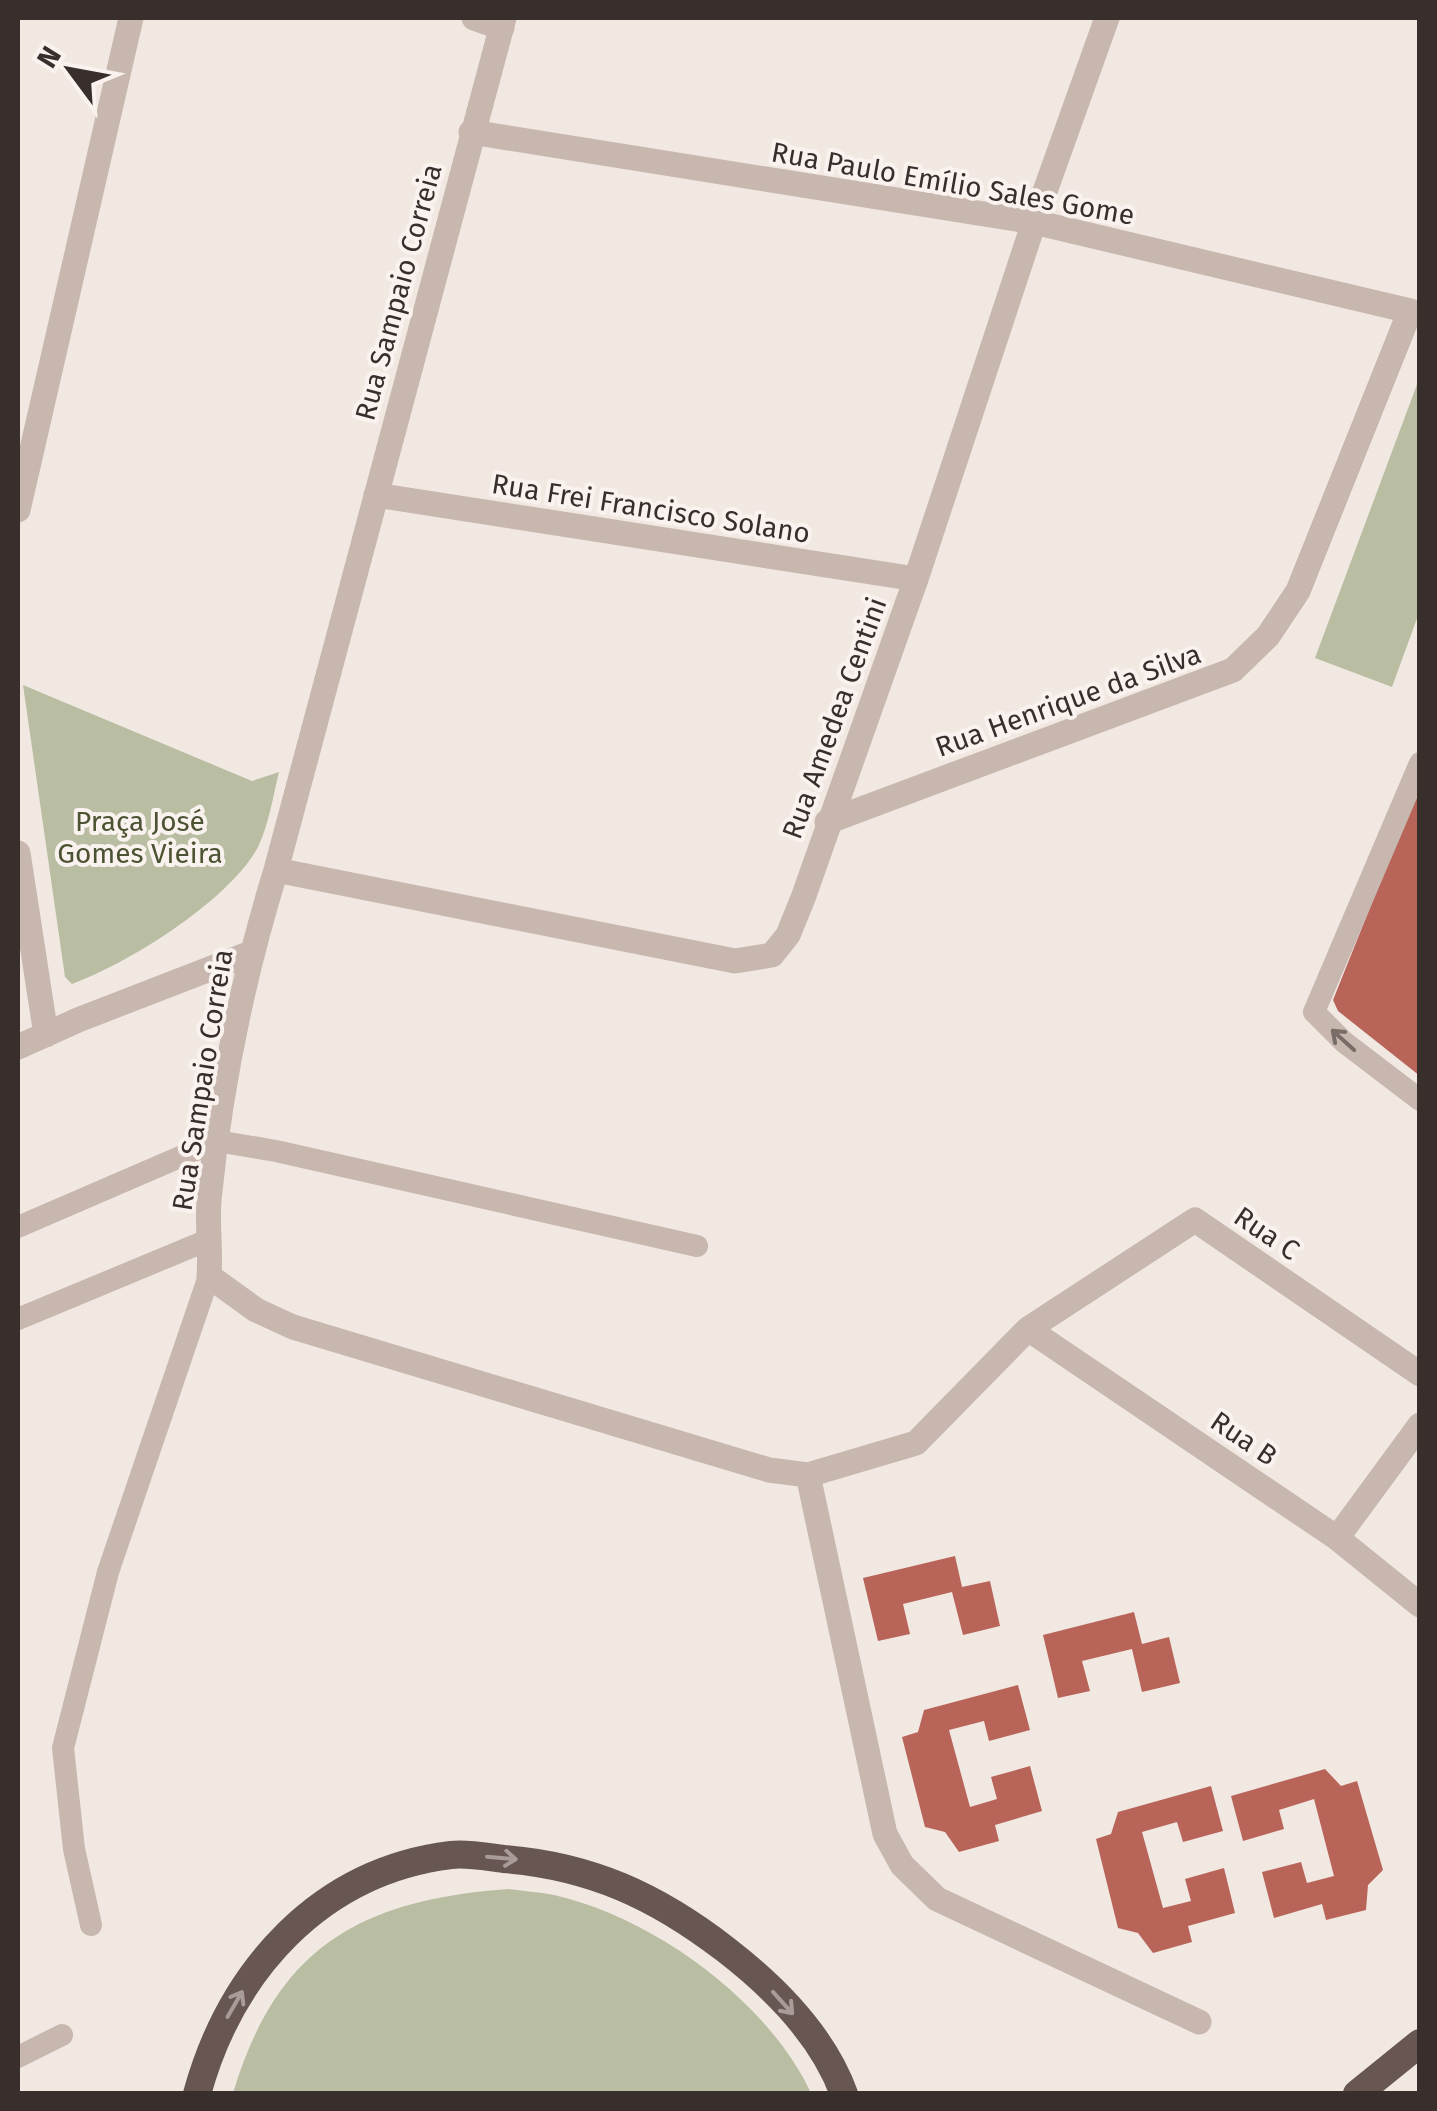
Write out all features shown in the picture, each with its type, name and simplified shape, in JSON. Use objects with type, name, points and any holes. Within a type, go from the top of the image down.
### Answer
[{"type":"highway","points":[[196,2094],[206,2060],[234,2003],[276,1944],[320,1904],[379,1872],[454,1854],[581,1870],[647,1897],[689,1922],[738,1959],[780,1998],[814,2039],[844,2094]]},
{"type":"highway","points":[[1357,2094],[1420,2043]]},
{"type":"highway","points":[[1388,2094],[1420,2060]]},
{"type":"street","points":[[18,510],[132,18]]},
{"type":"street","points":[[474,18],[503,23]]},
{"type":"street","name":"Rua Amedea Centini","points":[[276,870],[735,961],[772,954],[788,935],[916,579],[1034,222],[1108,18]]},
{"type":"street","name":"Rua Sampaio Correia","points":[[209,1276],[208,1240],[217,1140],[250,953],[276,870],[503,23]]},
{"type":"street","name":"Rua Paulo Emílio Sales Gome","points":[[471,132],[1034,222],[1415,312]]},
{"type":"street","name":"Rua Henrique da Silva","points":[[827,822],[1234,670],[1268,636],[1298,591],[1415,312]]},
{"type":"street","name":"Rua Frei Francisco Solano","points":[[376,496],[916,579]]},
{"type":"street","points":[[18,852],[46,1035]]},
{"type":"street","points":[[18,1048],[250,953]]},
{"type":"street","name":"Rua C","points":[[1028,1328],[1195,1220],[1420,1374]]},
{"type":"street","points":[[209,1276],[256,1310],[294,1327],[769,1470],[808,1476],[916,1443],[1028,1328]]},
{"type":"street","name":"Rua B","points":[[1028,1328],[1337,1538],[1420,1605]]},
{"type":"street","points":[[1337,1538],[1420,1424]]},
{"type":"street","points":[[808,1476],[885,1834],[902,1865],[937,1898],[1198,2022]]},
{"type":"lane","points":[[1420,763],[1314,1012],[1344,1042],[1420,1100]]},
{"type":"lane","points":[[18,1227],[217,1140],[697,1246]]},
{"type":"lane","points":[[18,1318],[208,1240]]},
{"type":"lane","points":[[91,1925],[74,1849],[63,1748],[108,1572],[209,1276]]},
{"type":"lane","points":[[18,2057],[62,2035]]},
{"type":"green space","points":[[1419,379],[1419,613],[1392,687],[1315,658]]},
{"type":"green space","name":"Praça José Gomes Vieira","points":[[23,685],[252,781],[279,772],[258,847],[225,888],[148,946],[72,984],[65,977]]},
{"type":"green space","points":[[508,1889],[554,1895],[592,1906],[667,1943],[704,1968],[767,2026],[811,2093],[233,2093],[251,2043],[274,2001],[300,1967],[332,1940],[368,1920],[409,1905]]},
{"type":"building","points":[[1420,783],[1420,1076],[1338,1011],[1333,1000]]},
{"type":"building","points":[[955,1556],[962,1587],[990,1581],[1000,1626],[963,1635],[952,1592],[903,1604],[910,1634],[878,1641],[863,1578]]},
{"type":"building","points":[[1134,1612],[1142,1644],[1169,1637],[1180,1683],[1142,1692],[1132,1649],[1082,1661],[1090,1691],[1058,1698],[1043,1635]]},
{"type":"building","points":[[1018,1685],[1030,1730],[989,1741],[984,1721],[949,1730],[970,1807],[997,1799],[991,1777],[1030,1766],[1042,1811],[995,1825],[999,1841],[959,1852],[945,1832],[925,1827],[902,1737],[918,1732],[924,1710]]},
{"type":"building","points":[[1325,1769],[1341,1786],[1357,1781],[1383,1870],[1368,1885],[1366,1910],[1326,1920],[1322,1904],[1274,1918],[1262,1872],[1301,1862],[1307,1883],[1334,1876],[1314,1799],[1279,1810],[1284,1829],[1243,1841],[1231,1796]]},
{"type":"building","points":[[1211,1786],[1223,1831],[1183,1842],[1177,1822],[1142,1832],[1163,1908],[1191,1901],[1185,1879],[1224,1868],[1235,1913],[1188,1926],[1192,1942],[1153,1953],[1138,1933],[1118,1928],[1096,1839],[1111,1834],[1118,1812]]}]
